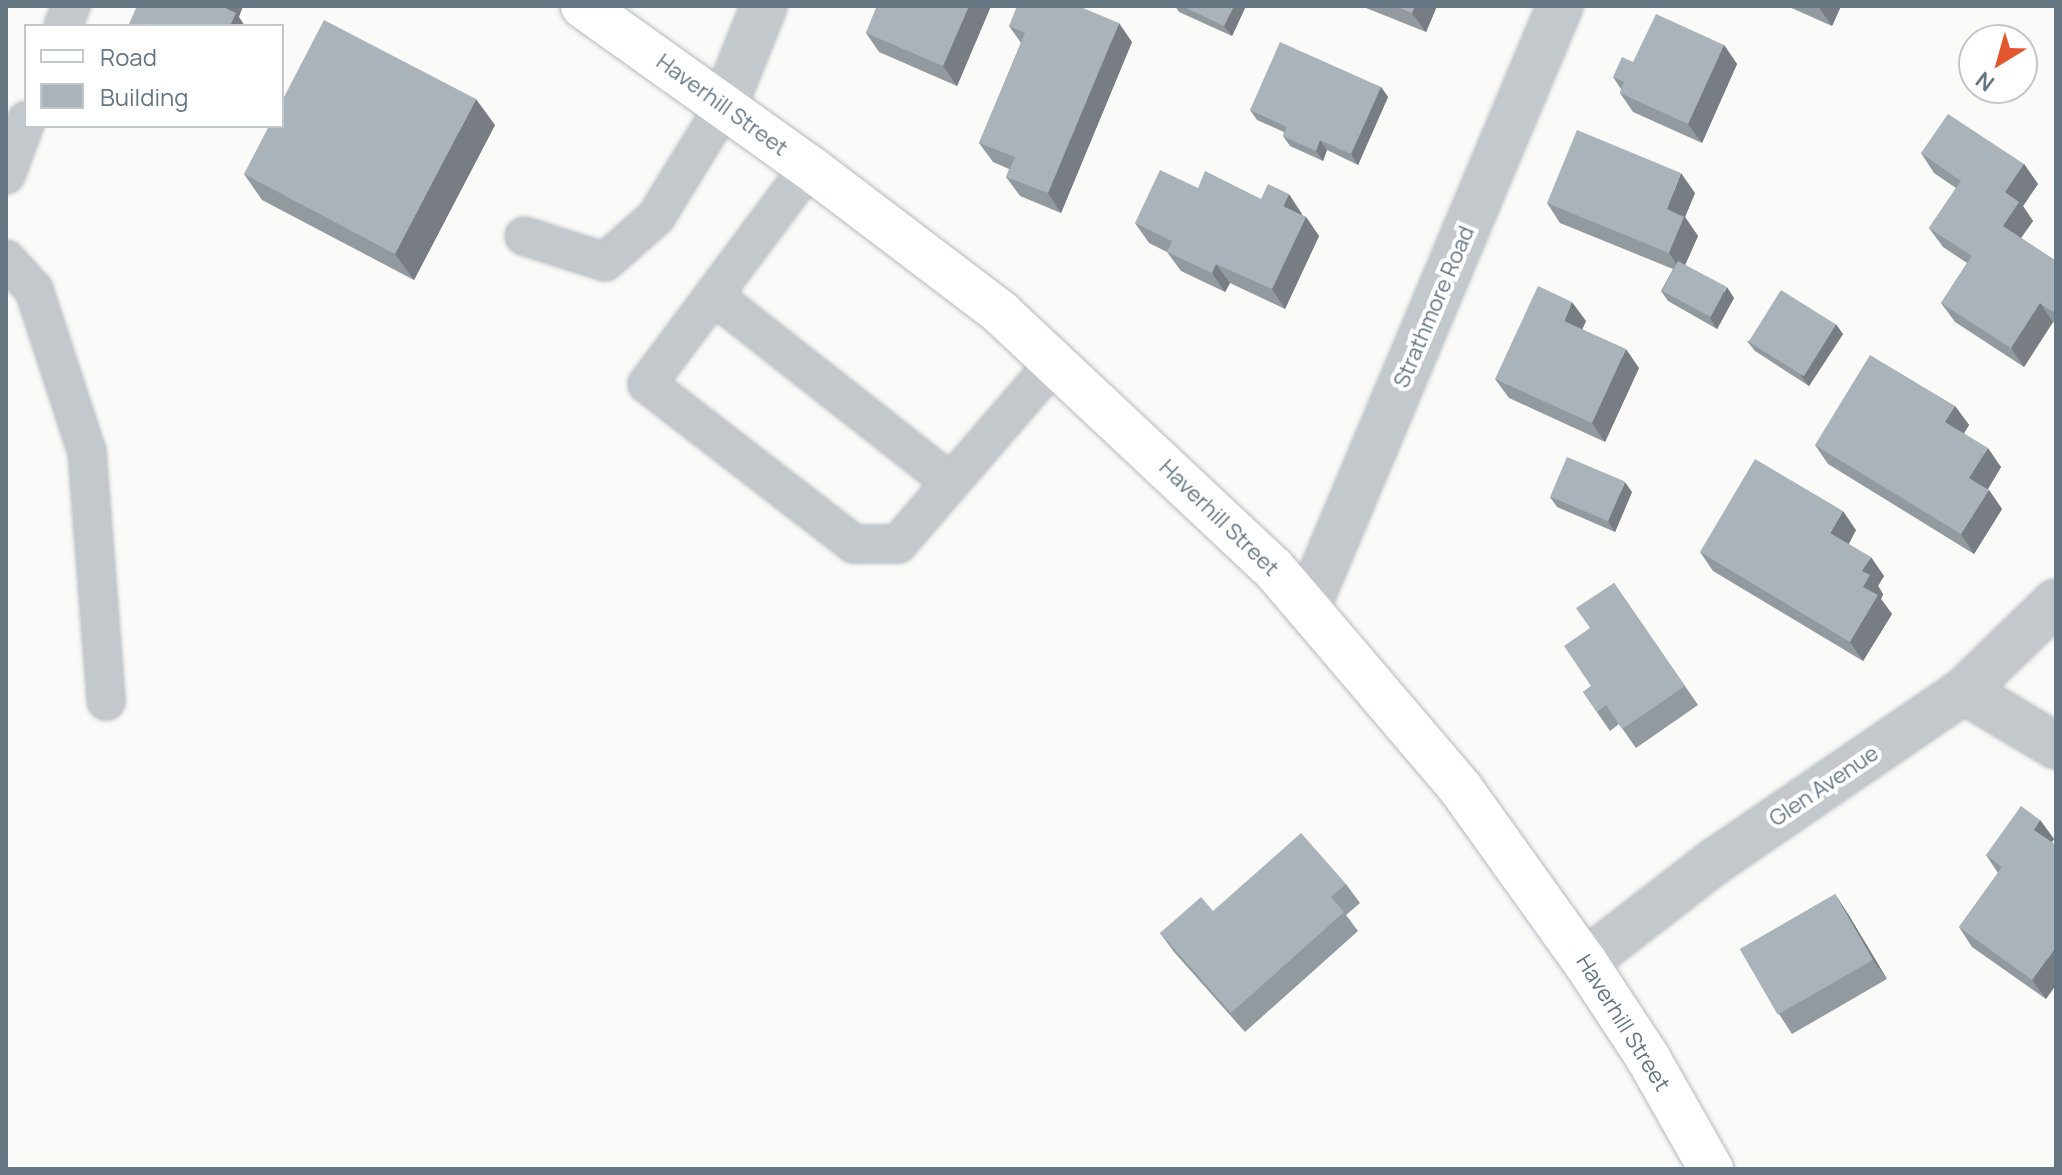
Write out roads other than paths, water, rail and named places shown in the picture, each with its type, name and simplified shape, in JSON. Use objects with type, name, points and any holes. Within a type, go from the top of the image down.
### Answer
[{"type":"main road","name":"Haverhill Street","points":[[583,6],[809,167],[1001,313],[1273,568],[1461,789],[1585,962],[1648,1058],[1711,1169]]},
{"type":"street","points":[[724,106],[764,6]]},
{"type":"street","name":"Strathmore Road","points":[[1307,608],[1560,6]]},
{"type":"street","name":"Glen Avenue","points":[[1585,962],[1714,862],[1964,691],[2056,602]]},
{"type":"street","points":[[1964,691],[2056,746]]},
{"type":"lane","points":[[524,236],[605,262],[656,217],[724,106]]},
{"type":"lane","points":[[6,175],[24,126]]},
{"type":"lane","points":[[809,167],[647,384],[854,544],[898,544],[1055,362]]},
{"type":"lane","points":[[6,259],[34,290],[87,452],[106,701]]},
{"type":"lane","points":[[714,296],[950,482]]}]
